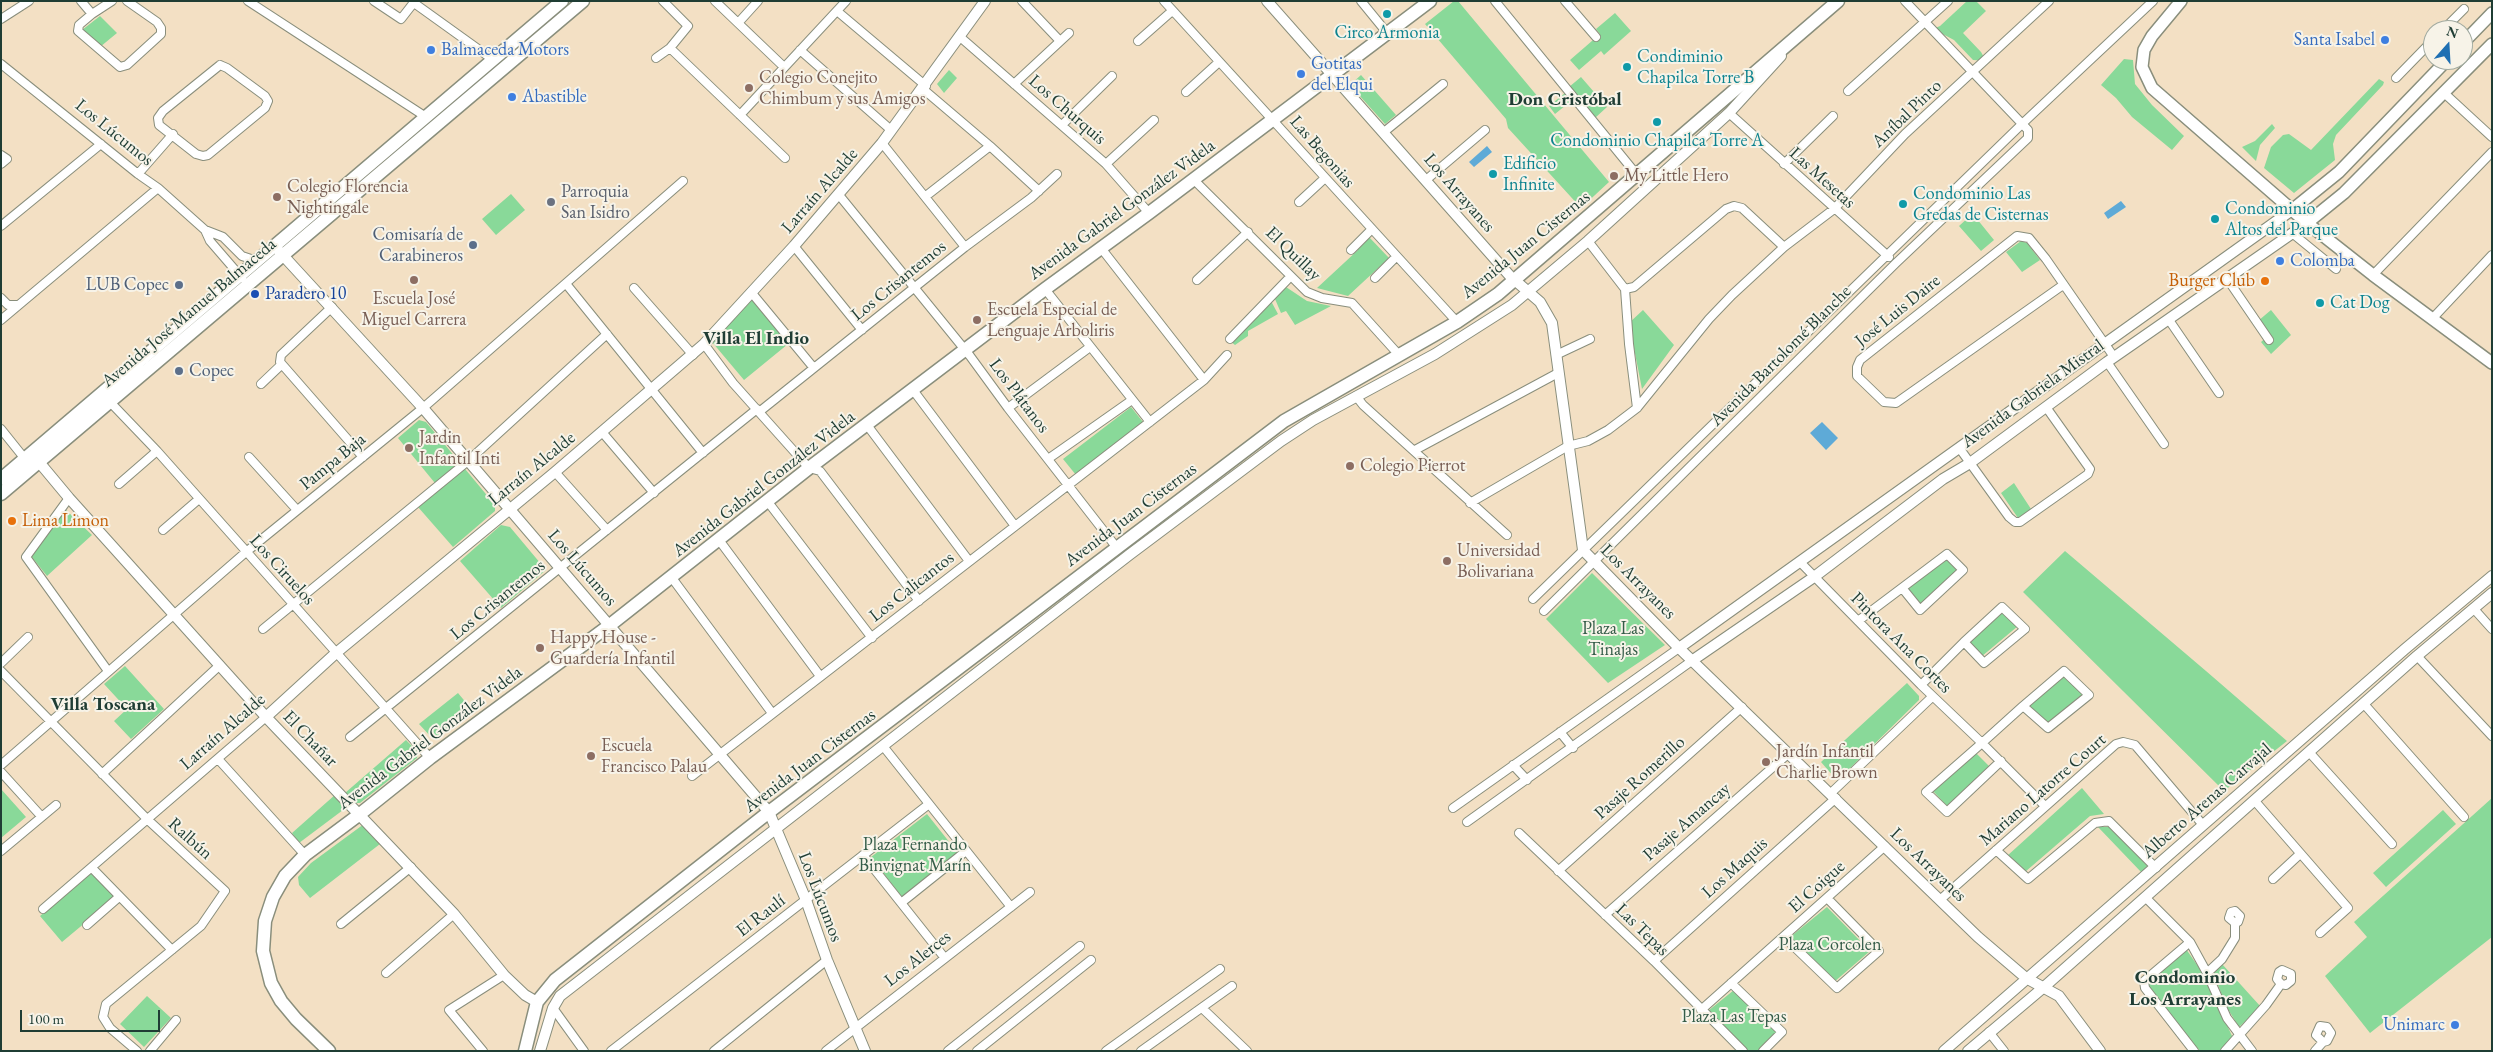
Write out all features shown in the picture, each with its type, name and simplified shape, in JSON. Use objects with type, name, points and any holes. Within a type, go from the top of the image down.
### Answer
[{"type":"main road","name":"Avenida José Manuel Balmaceda","points":[[1,494],[248,286],[279,251],[492,59],[562,1]]},
{"type":"main road","name":"Avenida José Manuel Balmaceda","points":[[1,479],[257,260],[279,251],[582,1]]},
{"type":"main road","name":"Avenida Gabriel González Videla","points":[[329,1051],[296,1019],[281,1001],[271,983],[263,951],[264,926],[273,897],[285,876],[305,854],[360,814],[430,758],[672,578],[809,468],[1045,289],[1194,180],[1430,1]]},
{"type":"main road","name":"Avenida Juan Cisternas","points":[[525,1051],[537,1002],[555,980],[769,812],[1284,421],[1457,322],[1498,294],[1838,1]]},
{"type":"main road","points":[[2181,1],[2147,43],[2143,57],[2145,76],[2152,88],[2307,223],[2373,275],[2492,363]]},
{"type":"main road","points":[[2473,33],[2492,13]]},
{"type":"main road","name":"Avenida Gabriela Mistral","points":[[2307,223],[2344,193],[2492,44]]},
{"type":"main road","name":"Avenida Gabriela Mistral","points":[[2292,210],[2339,172],[2437,70]]},
{"type":"street","points":[[1,19],[29,1]]},
{"type":"street","points":[[81,1],[92,14]]},
{"type":"street","points":[[112,1],[79,25],[78,31],[81,36],[120,67],[127,65],[161,34],[161,28],[157,22],[127,1]]},
{"type":"street","points":[[248,1],[426,118]]},
{"type":"street","points":[[374,1],[401,19],[414,2],[492,59]]},
{"type":"street","points":[[656,58],[670,48],[688,26],[663,1]]},
{"type":"street","points":[[715,1],[784,67]]},
{"type":"street","points":[[739,22],[758,1]]},
{"type":"street","points":[[740,114],[846,1]]},
{"type":"street","name":"Larraín Alcalde","points":[[43,909],[218,759],[336,653],[693,355],[839,195],[924,88],[959,36],[986,1]]},
{"type":"street","points":[[1022,1],[1060,41]]},
{"type":"street","name":"Las Begonias","points":[[1164,1],[1457,322]]},
{"type":"street","name":"Los Arrayanes","points":[[1267,1],[1514,280],[1540,302],[1552,323],[1583,550],[1679,648],[1834,795],[1978,937],[2026,978],[2059,996],[2100,1051]]},
{"type":"street","points":[[1360,1],[1388,34]]},
{"type":"street","points":[[1495,1],[1637,175]]},
{"type":"street","points":[[1565,1],[1596,37]]},
{"type":"street","points":[[1905,1],[2022,124]]},
{"type":"street","points":[[1848,91],[1948,1]]},
{"type":"street","name":"Aníbal Pinto","points":[[1470,503],[1568,446],[1588,441],[1601,434],[1637,408],[1709,319],[1784,247],[1834,209],[1905,134],[2049,1]]},
{"type":"street","name":"Avenida Bartolomé Blanche","points":[[1533,599],[2022,124],[2153,1]]},
{"type":"street","points":[[2453,20],[2464,9]]},
{"type":"street","points":[[837,11],[990,146],[1038,191]]},
{"type":"street","points":[[1138,41],[1172,11]]},
{"type":"street","points":[[1014,84],[1069,33]]},
{"type":"street","name":"Los Churquis","points":[[959,36],[1063,124],[1106,164],[1149,213]]},
{"type":"street","name":"Avenida Juan Cisternas","points":[[540,1051],[553,1008],[560,996],[1128,555],[1281,440],[1356,396],[1435,354],[1529,292],[1729,113],[1796,39]]},
{"type":"street","points":[[670,48],[786,158]]},
{"type":"street","points":[[800,50],[891,130]]},
{"type":"street","points":[[2396,78],[2423,50]]},
{"type":"street","points":[[1186,92],[1220,62]]},
{"type":"street","name":"Los Lúcumos","points":[[1,64],[158,188],[205,230],[223,237],[242,256],[257,260]]},
{"type":"street","points":[[220,65],[258,90],[268,102],[265,108],[208,155],[196,154],[173,134],[159,125],[158,118],[163,111],[220,65]]},
{"type":"street","points":[[1063,124],[1112,76]]},
{"type":"street","points":[[1384,132],[1443,84]]},
{"type":"street","points":[[2443,92],[2492,137]]},
{"type":"street","name":"Las Mesetas","points":[[1729,113],[1896,263]]},
{"type":"street","points":[[1784,164],[1833,116]]},
{"type":"street","points":[[1106,164],[1154,120]]},
{"type":"street","name":"Avenida Bartolomé Blanche","points":[[1544,611],[1896,263],[2028,138],[2028,130],[2022,124]]},
{"type":"street","points":[[1426,180],[1485,130]]},
{"type":"street","points":[[138,174],[173,134]]},
{"type":"street","points":[[882,143],[965,247]]},
{"type":"street","points":[[1,226],[101,144]]},
{"type":"street","points":[[926,196],[990,146]]},
{"type":"street","points":[[2373,275],[2492,152]]},
{"type":"street","points":[[1,155],[6,159],[1,164]]},
{"type":"street","name":"Los Crisantemos","points":[[350,737],[703,453],[862,330],[1057,174]]},
{"type":"street","points":[[1299,202],[1325,178]]},
{"type":"street","name":"El Quillay","points":[[1194,180],[1307,292],[1322,298],[1352,302],[1399,355]]},
{"type":"street","name":"Pampa Baja","points":[[1,765],[246,552],[423,408],[567,285],[683,181]]},
{"type":"street","points":[[1,320],[158,188]]},
{"type":"street","name":"Los Plátanos","points":[[839,195],[965,350],[1116,548]]},
{"type":"street","points":[[1625,289],[1634,287],[1726,209],[1734,206],[1742,208],[1784,247]]},
{"type":"street","name":"Avenida Gabriela Mistral","points":[[1453,808],[1960,449],[2104,343],[2292,210]]},
{"type":"street","name":"Avenida Gabriela Mistral","points":[[1467,822],[1814,576],[1943,479],[1970,463],[2226,277],[2307,223]]},
{"type":"street","name":"Los Lúcumos","points":[[205,230],[210,241],[248,286]]},
{"type":"street","points":[[1351,250],[1371,230]]},
{"type":"street","points":[[1197,280],[1248,232]]},
{"type":"street","points":[[2292,233],[2336,269]]},
{"type":"street","name":"José Luis Daire","points":[[2063,285],[1896,403],[1884,402],[1858,376],[1857,367],[1860,360],[2017,236],[2029,238],[2063,285],[2104,343],[2110,360],[2164,444]]},
{"type":"street","points":[[1588,241],[1625,289],[1628,344],[1637,408]]},
{"type":"street","points":[[794,246],[862,330]]},
{"type":"street","points":[[1101,248],[1204,380]]},
{"type":"street","name":"Los Lúcumos","points":[[279,251],[423,408],[769,812],[806,900],[827,960],[865,1051]]},
{"type":"street","points":[[2432,319],[2492,255]]},
{"type":"street","points":[[1375,278],[1396,257]]},
{"type":"street","points":[[1230,339],[1290,277]]},
{"type":"street","points":[[2226,277],[2269,340]]},
{"type":"street","points":[[567,285],[608,334],[650,391],[703,453]]},
{"type":"street","points":[[634,288],[693,355]]},
{"type":"street","points":[[1045,289],[1150,422]]},
{"type":"street","points":[[751,292],[813,367]]},
{"type":"street","points":[[1,298],[8,305],[18,305]]},
{"type":"street","points":[[332,307],[281,355],[281,365],[363,456]]},
{"type":"street","points":[[2168,320],[2219,393]]},
{"type":"street","points":[[263,630],[468,461],[608,334]]},
{"type":"street","points":[[1556,354],[1590,338]]},
{"type":"street","points":[[704,344],[809,468],[820,471],[919,601]]},
{"type":"street","points":[[1008,408],[1090,347]]},
{"type":"street","name":"Los Calicantos","points":[[692,776],[1204,380],[1227,355]]},
{"type":"street","points":[[261,384],[281,365]]},
{"type":"street","points":[[1415,450],[1558,373]]},
{"type":"street","points":[[913,390],[1015,526]]},
{"type":"street","points":[[1356,396],[1363,405],[1507,535]]},
{"type":"street","points":[[1048,459],[1132,400]]},
{"type":"street","name":"Los Ciruelos","points":[[111,403],[199,498],[430,758]]},
{"type":"street","points":[[1960,449],[2015,522],[2020,522],[2088,474],[2090,469],[2046,407]]},
{"type":"street","points":[[867,425],[969,561]]},
{"type":"street","points":[[1,429],[25,459]]},
{"type":"street","points":[[602,432],[654,493]]},
{"type":"street","points":[[39,462],[38,453],[44,442]]},
{"type":"street","points":[[119,484],[156,451]]},
{"type":"street","points":[[249,457],[297,510]]},
{"type":"street","name":"El Chañar","points":[[39,462],[69,498],[266,717],[454,914],[504,975],[524,995],[537,1002]]},
{"type":"street","points":[[555,472],[607,530]]},
{"type":"street","points":[[69,498],[26,557],[108,671]]},
{"type":"street","points":[[163,530],[199,498]]},
{"type":"street","points":[[768,502],[872,638]]},
{"type":"street","points":[[719,540],[820,676]]},
{"type":"street","points":[[1858,620],[1903,589],[1947,554],[1963,570],[1920,610],[1903,589]]},
{"type":"street","name":"Pintora Ana Cortes","points":[[1800,562],[1932,697],[1982,742]]},
{"type":"street","name":"Alberto Arenas Carvajal","points":[[1944,1051],[2026,978],[2156,868],[2203,824],[2492,576]]},
{"type":"street","points":[[672,578],[772,713]]},
{"type":"street","name":"Alberto Arenas Carvajal","points":[[1968,1051],[2044,988],[2417,656],[2492,593]]},
{"type":"street","points":[[1920,685],[1964,642],[2002,607],[2024,629],[1984,663],[1964,642]]},
{"type":"street","points":[[2474,609],[2492,628]]},
{"type":"street","points":[[1,663],[28,637]]},
{"type":"street","points":[[2417,656],[2492,736]]},
{"type":"street","points":[[102,774],[220,665]]},
{"type":"street","points":[[2001,761],[1947,812],[1926,792],[2023,706],[2064,671],[2088,694],[2048,728],[2023,706]]},
{"type":"street","name":"Ralbún","points":[[1,672],[148,820],[225,891],[201,926],[106,1004],[103,1017],[110,1028],[137,1051]]},
{"type":"street","name":"Los Maquis","points":[[1654,961],[1834,795],[1932,697]]},
{"type":"street","points":[[2364,704],[2464,817]]},
{"type":"street","name":"Pasaje Romerillo","points":[[1558,870],[1742,707]]},
{"type":"street","points":[[1560,732],[1573,748]]},
{"type":"street","points":[[1982,742],[2045,806]]},
{"type":"street","name":"Mariano Latorre Court","points":[[1941,899],[2116,744],[2129,743],[2134,745],[2203,824]]},
{"type":"street","points":[[883,746],[1011,907]]},
{"type":"street","points":[[2309,752],[2392,844]]},
{"type":"street","name":"Pasaje Amancay","points":[[1604,914],[1789,753]]},
{"type":"street","points":[[218,759],[305,854]]},
{"type":"street","points":[[1513,765],[1527,780]]},
{"type":"street","points":[[1,772],[41,816]]},
{"type":"street","points":[[2254,800],[2348,908],[2320,933]]},
{"type":"street","name":"El Raulí","points":[[611,1051],[929,804]]},
{"type":"street","points":[[1,851],[56,805]]},
{"type":"street","points":[[1996,850],[2028,879],[2094,823],[2109,821],[2156,868]]},
{"type":"street","name":"Las Tepas","points":[[1519,833],[1654,961],[1743,1051]]},
{"type":"street","name":"El Coigue","points":[[1701,1010],[1885,846]]},
{"type":"street","points":[[900,903],[966,851]]},
{"type":"street","points":[[2273,879],[2300,854]]},
{"type":"street","points":[[863,855],[944,957]]},
{"type":"street","points":[[92,868],[172,950]]},
{"type":"street","points":[[341,924],[411,868]]},
{"type":"street","name":"Los Alerces","points":[[826,1051],[944,957],[1030,892]]},
{"type":"street","points":[[87,925],[119,896]]},
{"type":"street","points":[[1784,937],[1837,988],[1879,951],[1828,898]]},
{"type":"street","points":[[2145,898],[2190,942],[2207,973],[2227,1018],[2252,1051]]},
{"type":"street","points":[[386,973],[454,914]]},
{"type":"street","points":[[2207,973],[2231,947],[2235,938],[2235,923]]},
{"type":"street","points":[[2190,942],[2144,981],[2145,988],[2194,1051]]},
{"type":"street","points":[[948,1051],[1080,946]]},
{"type":"street","points":[[714,1051],[827,960]]},
{"type":"street","points":[[977,1051],[1091,960]]},
{"type":"street","points":[[1106,1051],[1220,969]]},
{"type":"street","points":[[483,1051],[449,1010],[504,975]]},
{"type":"street","points":[[1731,983],[1782,1032],[1763,1051]]},
{"type":"street","points":[[2225,1051],[2266,1005],[2281,984]]},
{"type":"street","points":[[1141,1051],[1232,986]]},
{"type":"street","points":[[553,1008],[584,1051]]},
{"type":"street","points":[[1202,1008],[1247,1051]]},
{"type":"street","points":[[150,1051],[176,1020]]},
{"type":"street","points":[[1989,1032],[2004,1051]]},
{"type":"street","points":[[2315,1051],[2323,1042]]},
{"type":"green space","points":[[1454,1],[1458,1],[1609,182],[1581,208],[1508,128],[1506,119],[1425,24]]},
{"type":"green space","points":[[1967,1],[1976,1],[1986,11],[1963,33],[1981,52],[1986,61],[1973,60],[1954,40],[1933,29],[1940,26]]},
{"type":"green space","points":[[1615,13],[1631,31],[1604,55],[1601,51],[1579,70],[1570,60],[1600,34],[1596,29]]},
{"type":"green space","points":[[100,16],[117,33],[100,47],[82,30]]},
{"type":"green space","points":[[2124,59],[2133,60],[2135,84],[2152,105],[2184,136],[2172,150],[2132,117],[2116,98],[2101,85]]},
{"type":"green space","points":[[949,70],[957,78],[944,93],[937,84]]},
{"type":"green space","points":[[1361,75],[1396,115],[1385,124],[1350,85]]},
{"type":"green space","points":[[1581,77],[1607,107],[1595,118],[1569,87]]},
{"type":"green space","points":[[2379,79],[2384,82],[2383,85],[2336,135],[2333,144],[2335,160],[2294,193],[2264,168],[2271,147],[2283,135],[2289,134],[2311,150]]},
{"type":"green space","points":[[1565,93],[1571,101],[1555,114],[1549,106]]},
{"type":"green space","points":[[2272,124],[2275,128],[2260,145],[2256,161],[2242,147],[2255,141]]},
{"type":"green space","points":[[511,194],[525,210],[496,235],[482,219]]},
{"type":"green space","points":[[1970,216],[1977,219],[1994,240],[1981,251],[1959,226]]},
{"type":"green space","points":[[1369,237],[1389,258],[1348,296],[1317,288],[1358,250],[1356,248]]},
{"type":"green space","points":[[2021,241],[2027,243],[2040,260],[2022,272],[2006,252]]},
{"type":"green space","points":[[1286,287],[1307,301],[1331,306],[1295,325],[1286,311],[1281,313],[1275,299]]},
{"type":"green space","points":[[752,299],[788,344],[744,380],[712,342]]},
{"type":"green space","points":[[1271,301],[1278,314],[1248,331],[1248,336],[1235,345],[1230,341]]},
{"type":"green space","points":[[1643,310],[1674,345],[1642,389],[1629,323]]},
{"type":"green space","points":[[2271,310],[2291,335],[2271,354],[2261,342],[2269,335],[2258,321]]},
{"type":"green space","points":[[1131,407],[1143,422],[1076,475],[1063,459]]},
{"type":"green space","points":[[419,420],[426,422],[495,505],[495,511],[453,547],[418,507],[439,488],[398,438]]},
{"type":"green space","points":[[2014,483],[2031,509],[2018,518],[2001,493]]},
{"type":"green space","points":[[65,509],[92,535],[47,576],[31,556]]},
{"type":"green space","points":[[501,525],[510,527],[546,570],[501,608],[460,561]]},
{"type":"green space","points":[[2065,551],[2287,741],[2224,791],[2023,592]]},
{"type":"green space","points":[[1947,558],[1959,571],[1922,606],[1907,589]]},
{"type":"green space","name":"Plaza Las Tinajas","points":[[1592,573],[1665,645],[1608,683],[1546,619]]},
{"type":"green space","points":[[2002,610],[2018,626],[1981,657],[1967,642]]},
{"type":"green space","points":[[125,666],[164,709],[131,739],[114,721],[127,709],[104,684]]},
{"type":"green space","points":[[2063,673],[2083,694],[2048,723],[2030,706]]},
{"type":"green space","points":[[1907,683],[1919,696],[1919,700],[1839,779],[1834,777],[1821,762]]},
{"type":"green space","points":[[458,693],[468,705],[471,703],[477,710],[436,737],[431,737],[419,724]]},
{"type":"green space","points":[[406,740],[418,752],[417,758],[360,803],[354,803],[345,793]]},
{"type":"green space","points":[[1976,753],[1990,767],[1947,806],[1933,791]]},
{"type":"green space","points":[[2082,788],[2104,814],[2090,816],[2025,872],[2007,856]]},
{"type":"green space","points":[[1,789],[26,817],[1,838]]},
{"type":"green space","points":[[336,794],[345,806],[343,810],[299,843],[292,833]]},
{"type":"green space","points":[[2492,798],[2492,937],[2370,1033],[2325,976],[2367,937],[2354,922]]},
{"type":"green space","points":[[2443,810],[2456,824],[2386,887],[2373,873]]},
{"type":"green space","name":"Plaza Fernando Binvignat Marín","points":[[927,814],[958,853],[902,897],[871,857]]},
{"type":"green space","points":[[364,824],[380,844],[310,898],[299,885],[298,877],[311,863]]},
{"type":"green space","points":[[2098,827],[2110,827],[2149,867],[2142,873]]},
{"type":"green space","points":[[92,872],[116,897],[62,942],[40,916]]},
{"type":"green space","name":"Plaza Corcolen","points":[[1827,907],[1870,951],[1833,983],[1789,938]]},
{"type":"green space","points":[[2186,949],[2202,972],[2233,1038],[2219,1051],[2200,1051],[2148,988],[2149,980]]},
{"type":"green space","points":[[2222,964],[2261,1007],[2239,1027],[2226,1006],[2213,972]]},
{"type":"green space","name":"Plaza Las Tepas","points":[[1734,990],[1778,1033],[1759,1051],[1742,1051],[1703,1015]]},
{"type":"green space","points":[[147,996],[171,1018],[144,1047],[120,1024]]},
{"type":"water","points":[[1487,146],[1492,152],[1474,167],[1469,162]]},
{"type":"water","points":[[2121,201],[2126,207],[2108,219],[2104,213]]},
{"type":"water","points":[[1822,422],[1838,438],[1826,450],[1810,433]]},
{"type":"place","name":"Circo Armonia","points":[[1387,14]]},
{"type":"place","name":"Santa Isabel","points":[[2385,40]]},
{"type":"place","name":"Balmaceda Motors","points":[[431,50]]},
{"type":"place","name":"Condiminio Chapilca Torre B","points":[[1627,67]]},
{"type":"place","name":"Gotitas del Elqui","points":[[1301,74]]},
{"type":"place","name":"Colegio Conejito Chimbum y sus Amigos","points":[[749,88]]},
{"type":"place","name":"Abastible","points":[[512,97]]},
{"type":"place","name":"Condominio Chapilca Torre A","points":[[1657,122]]},
{"type":"place","name":"Edificio Infinite","points":[[1493,174]]},
{"type":"place","name":"My Little Hero","points":[[1614,176]]},
{"type":"place","name":"Colegio Florencia Nightingale","points":[[277,197]]},
{"type":"place","name":"Parroquia San Isidro","points":[[551,202]]},
{"type":"place","name":"Condominio Las Gredas de Cisternas","points":[[1903,204]]},
{"type":"place","name":"Condominio Altos del Parque","points":[[2215,219]]},
{"type":"place","name":"Comisaría de Carabineros","points":[[473,245]]},
{"type":"place","name":"Colomba","points":[[2280,261]]},
{"type":"place","name":"Escuela José Miguel Carrera","points":[[414,280]]},
{"type":"place","name":"Burger Club","points":[[2265,281]]},
{"type":"place","name":"LUB Copec","points":[[179,285]]},
{"type":"place","name":"Paradero 10","points":[[255,294]]},
{"type":"place","name":"Cat Dog","points":[[2320,303]]},
{"type":"place","name":"Escuela Especial de Lenguaje Arboliris","points":[[977,320]]},
{"type":"place","name":"Copec","points":[[179,371]]},
{"type":"place","name":"Jardin Infantil Inti","points":[[409,448]]},
{"type":"place","name":"Colegio Pierrot","points":[[1350,466]]},
{"type":"place","name":"Lima Limon","points":[[12,521]]},
{"type":"place","name":"Universidad Bolivariana","points":[[1447,561]]},
{"type":"place","name":"Happy House - Guardería Infantil","points":[[540,648]]},
{"type":"place","name":"Escuela Francisco Palau","points":[[591,756]]},
{"type":"place","name":"Jardín Infantil Charlie Brown","points":[[1766,762]]},
{"type":"place","name":"Unimarc","points":[[2455,1025]]},
{"type":"district","name":"Don Cristóbal","points":[[1565,100]]},
{"type":"district","name":"Villa El Indio","points":[[756,339]]},
{"type":"district","name":"Villa Toscana","points":[[103,705]]},
{"type":"district","name":"Condominio Los Arrayanes","points":[[2185,989]]}]
